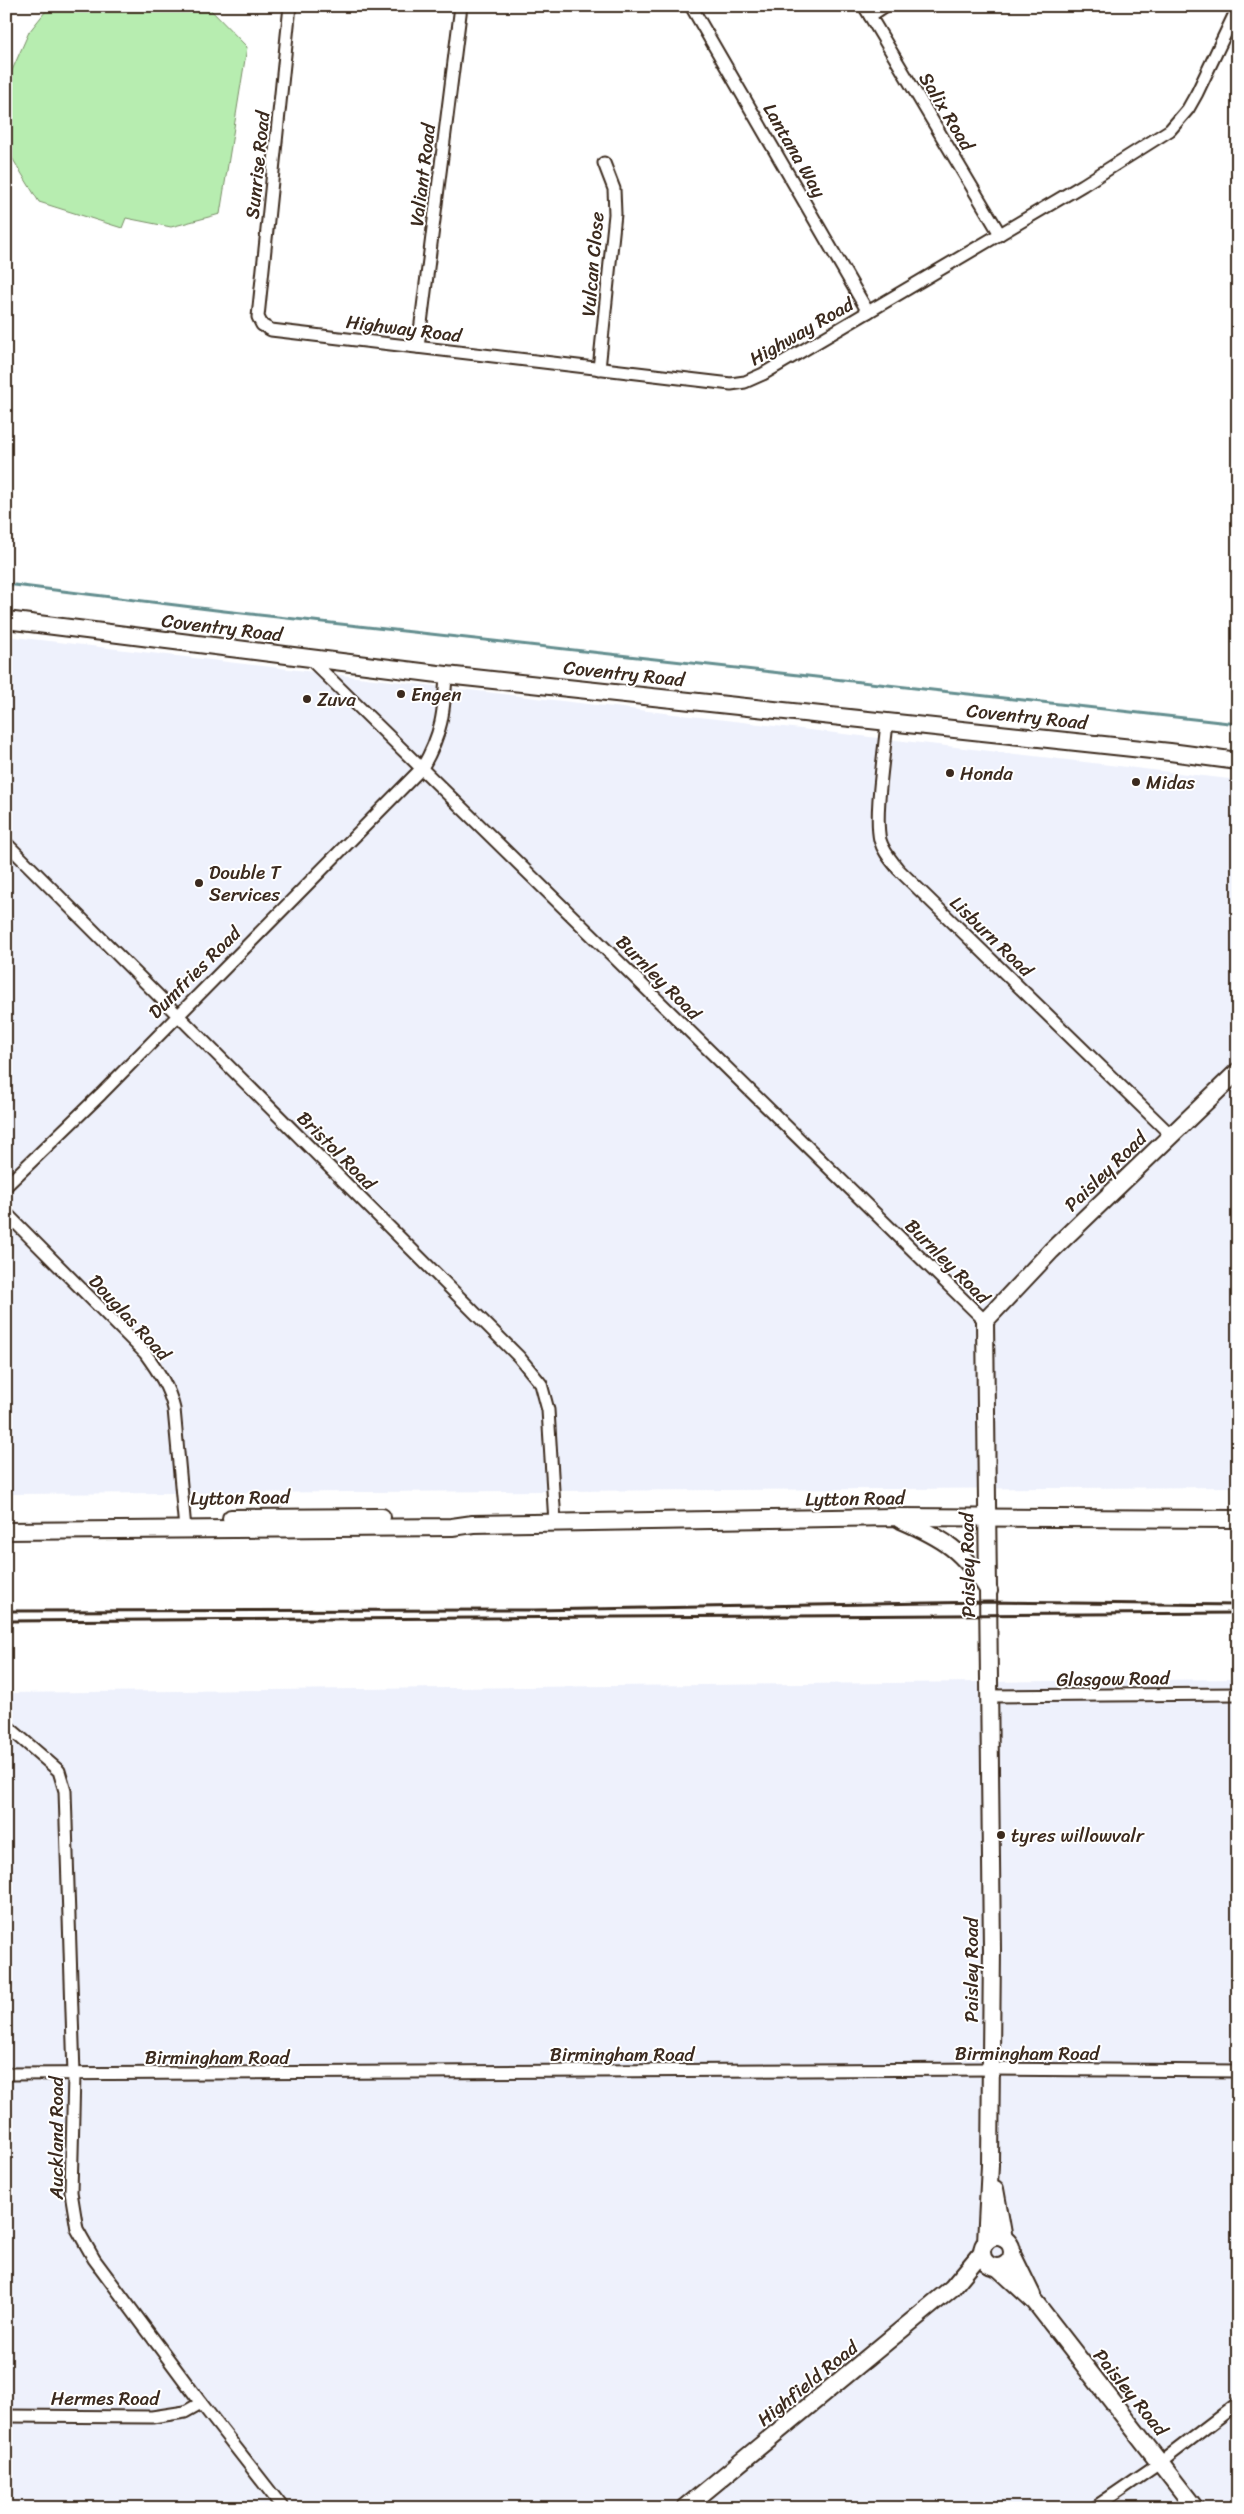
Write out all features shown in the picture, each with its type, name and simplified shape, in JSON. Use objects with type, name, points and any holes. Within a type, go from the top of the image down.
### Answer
[{"type":"main road","name":"Coventry Road","points":[[6,620],[446,675],[887,721],[1238,761]]},
{"type":"main road","name":"Paisley Road","points":[[984,2247],[990,2164],[991,2070],[989,1591],[986,1518],[985,1321],[1057,1245],[1238,1071]]},
{"type":"main road","name":"Lytton Road","points":[[6,1522],[452,1527],[473,1524],[893,1517],[1238,1519]]},
{"type":"main road","points":[[893,1517],[946,1541],[975,1569],[989,1591]]},
{"type":"main road","name":"Lytton Road","points":[[6,1532],[184,1524]]},
{"type":"main road","name":"Paisley Road","points":[[990,2164],[1004,2239]]},
{"type":"main road","points":[[994,2237],[1004,2239],[1011,2247],[1012,2254],[1008,2262],[995,2266],[985,2261],[984,2247],[994,2237]]},
{"type":"main road","name":"Highfield Road","points":[[952,2288],[984,2247]]},
{"type":"main road","name":"Paisley Road","points":[[1012,2254],[1035,2302]]},
{"type":"main road","name":"Paisley Road","points":[[995,2266],[1035,2302],[1195,2508]]},
{"type":"main road","name":"Highfield Road","points":[[685,2508],[952,2288],[995,2266]]},
{"type":"street","name":"Sunrise Road","points":[[262,326],[258,317],[290,6]]},
{"type":"street","name":"Valiant Road","points":[[418,347],[461,6]]},
{"type":"street","name":"Lantana Way","points":[[691,6],[868,312]]},
{"type":"street","points":[[867,11],[886,6]]},
{"type":"street","name":"Highway Road","points":[[262,326],[271,330],[726,384],[745,382],[763,374],[1083,185],[1170,130],[1188,109],[1197,93],[1238,6]]},
{"type":"street","name":"Salix Road","points":[[867,11],[1000,234]]},
{"type":"street","name":"Vulcan Close","points":[[599,369],[615,214],[614,189],[604,163]]},
{"type":"street","name":"Burnley Road","points":[[309,658],[985,1321]]},
{"type":"street","name":"Dumfries Road","points":[[6,1186],[101,1094],[177,1014],[422,768],[440,730],[444,713],[446,675]]},
{"type":"street","name":"Lisburn Road","points":[[887,721],[879,821],[880,840],[886,855],[898,869],[1172,1136]]},
{"type":"street","name":"Bristol Road","points":[[6,843],[512,1350],[542,1384],[548,1410],[555,1523]]},
{"type":"street","name":"Douglas Road","points":[[6,1212],[144,1353],[161,1376],[171,1394],[174,1409],[184,1524]]},
{"type":"street","name":"Glasgow Road","points":[[988,1696],[1238,1694]]},
{"type":"street","name":"Auckland Road","points":[[6,1725],[59,1771],[65,1791],[74,2075],[71,2192],[77,2228],[94,2259],[201,2403],[283,2508]]},
{"type":"street","name":"Birmingham Road","points":[[6,2074],[991,2070],[1238,2071]]},
{"type":"street","name":"Hermes Road","points":[[6,2416],[152,2417],[185,2412],[201,2403]]},
{"type":"street","points":[[1094,2508],[1161,2462],[1238,2403]]},
{"type":"shaded area","points":[[6,636],[1238,780],[1238,1487],[6,1494]]},
{"type":"shaded area","points":[[1238,1679],[1238,2508],[6,2508],[6,1693]]},
{"type":"green space","points":[[56,6],[207,6],[247,47],[220,214],[171,227],[126,218],[122,228],[39,202],[6,148],[6,84],[29,32],[45,12]]},
{"type":"waterway","points":[[6,584],[224,611],[1238,724]]},
{"type":"railway","points":[[6,1611],[534,1610],[988,1602],[1238,1605]]},
{"type":"railway","points":[[6,1621],[1238,1613]]},
{"type":"place","name":"Engen","points":[[401,694]]},
{"type":"place","name":"Zuva","points":[[307,699]]},
{"type":"place","name":"Honda","points":[[950,773]]},
{"type":"place","name":"Midas","points":[[1136,782]]},
{"type":"place","name":"Double T Services","points":[[199,883]]},
{"type":"place","name":"tyres willowvalr","points":[[1001,1835]]}]
